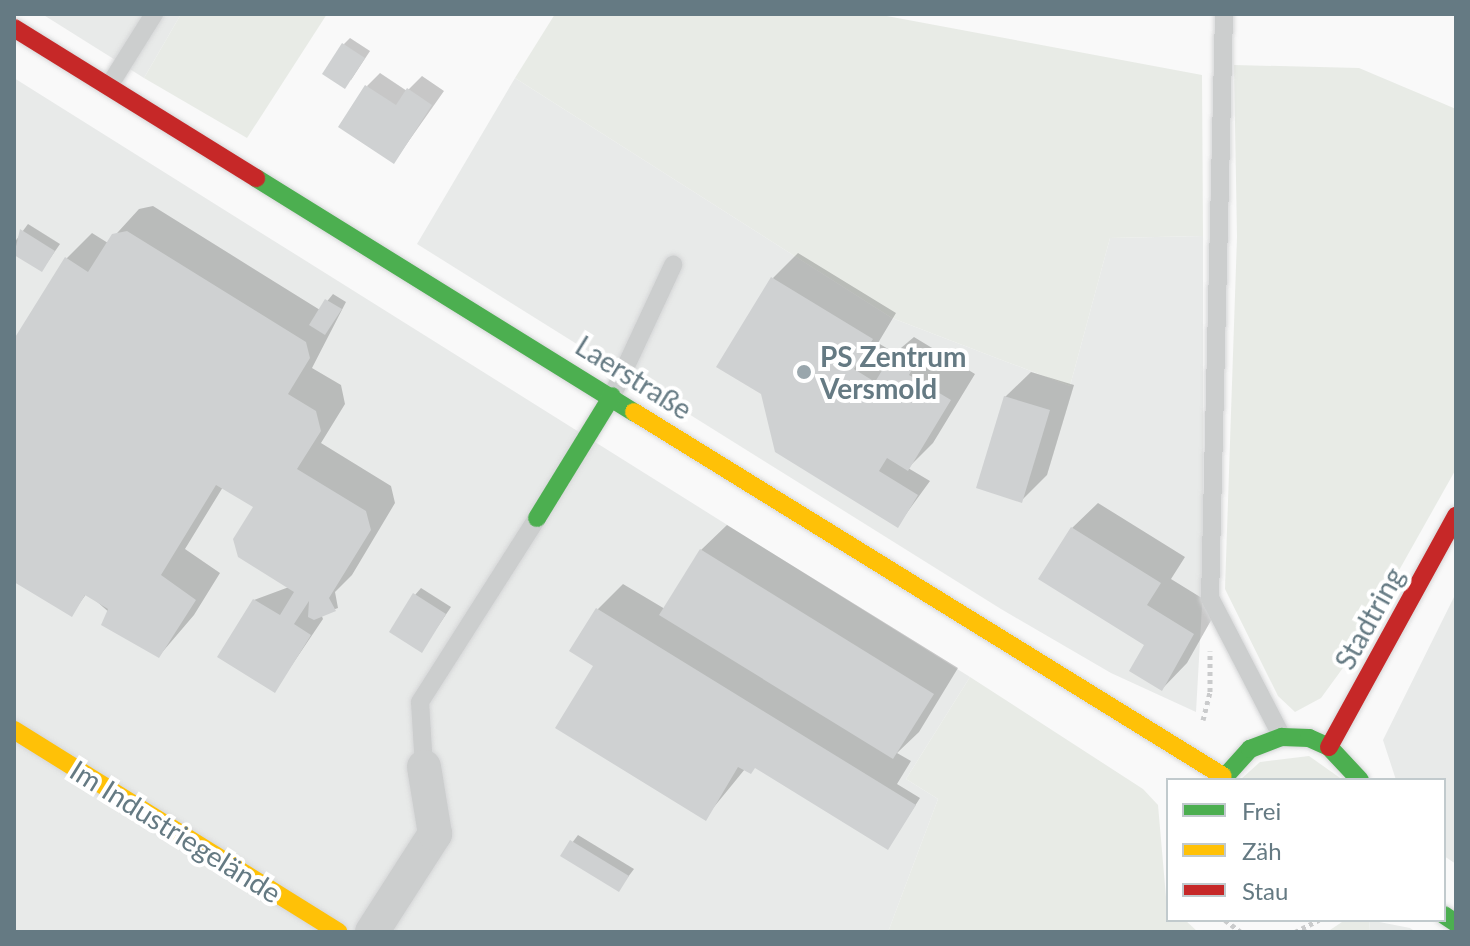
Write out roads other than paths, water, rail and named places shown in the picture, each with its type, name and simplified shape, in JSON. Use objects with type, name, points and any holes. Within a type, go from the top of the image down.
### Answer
[{"type":"main road","name":"Laerstraße","points":[[14,28],[1186,752],[1222,778]]},
{"type":"main road","points":[[537,518],[612,396]]},
{"type":"main road","name":"Stadtring","points":[[1329,747],[1456,516]]},
{"type":"main road","name":"Im Industriegelände","points":[[14,730],[338,932]]},
{"type":"main road","points":[[1222,778],[1250,749],[1282,737],[1309,738],[1329,747],[1358,778]]},
{"type":"street","points":[[372,932],[435,834],[424,767]]},
{"type":"lane","points":[[109,86],[154,14]]},
{"type":"lane","points":[[1224,14],[1210,598],[1282,737]]},
{"type":"lane","points":[[612,396],[673,265]]},
{"type":"lane","points":[[424,767],[420,702],[537,518]]},
{"type":"place","name":"PS Zentrum Versmold","points":[[804,372]]}]
